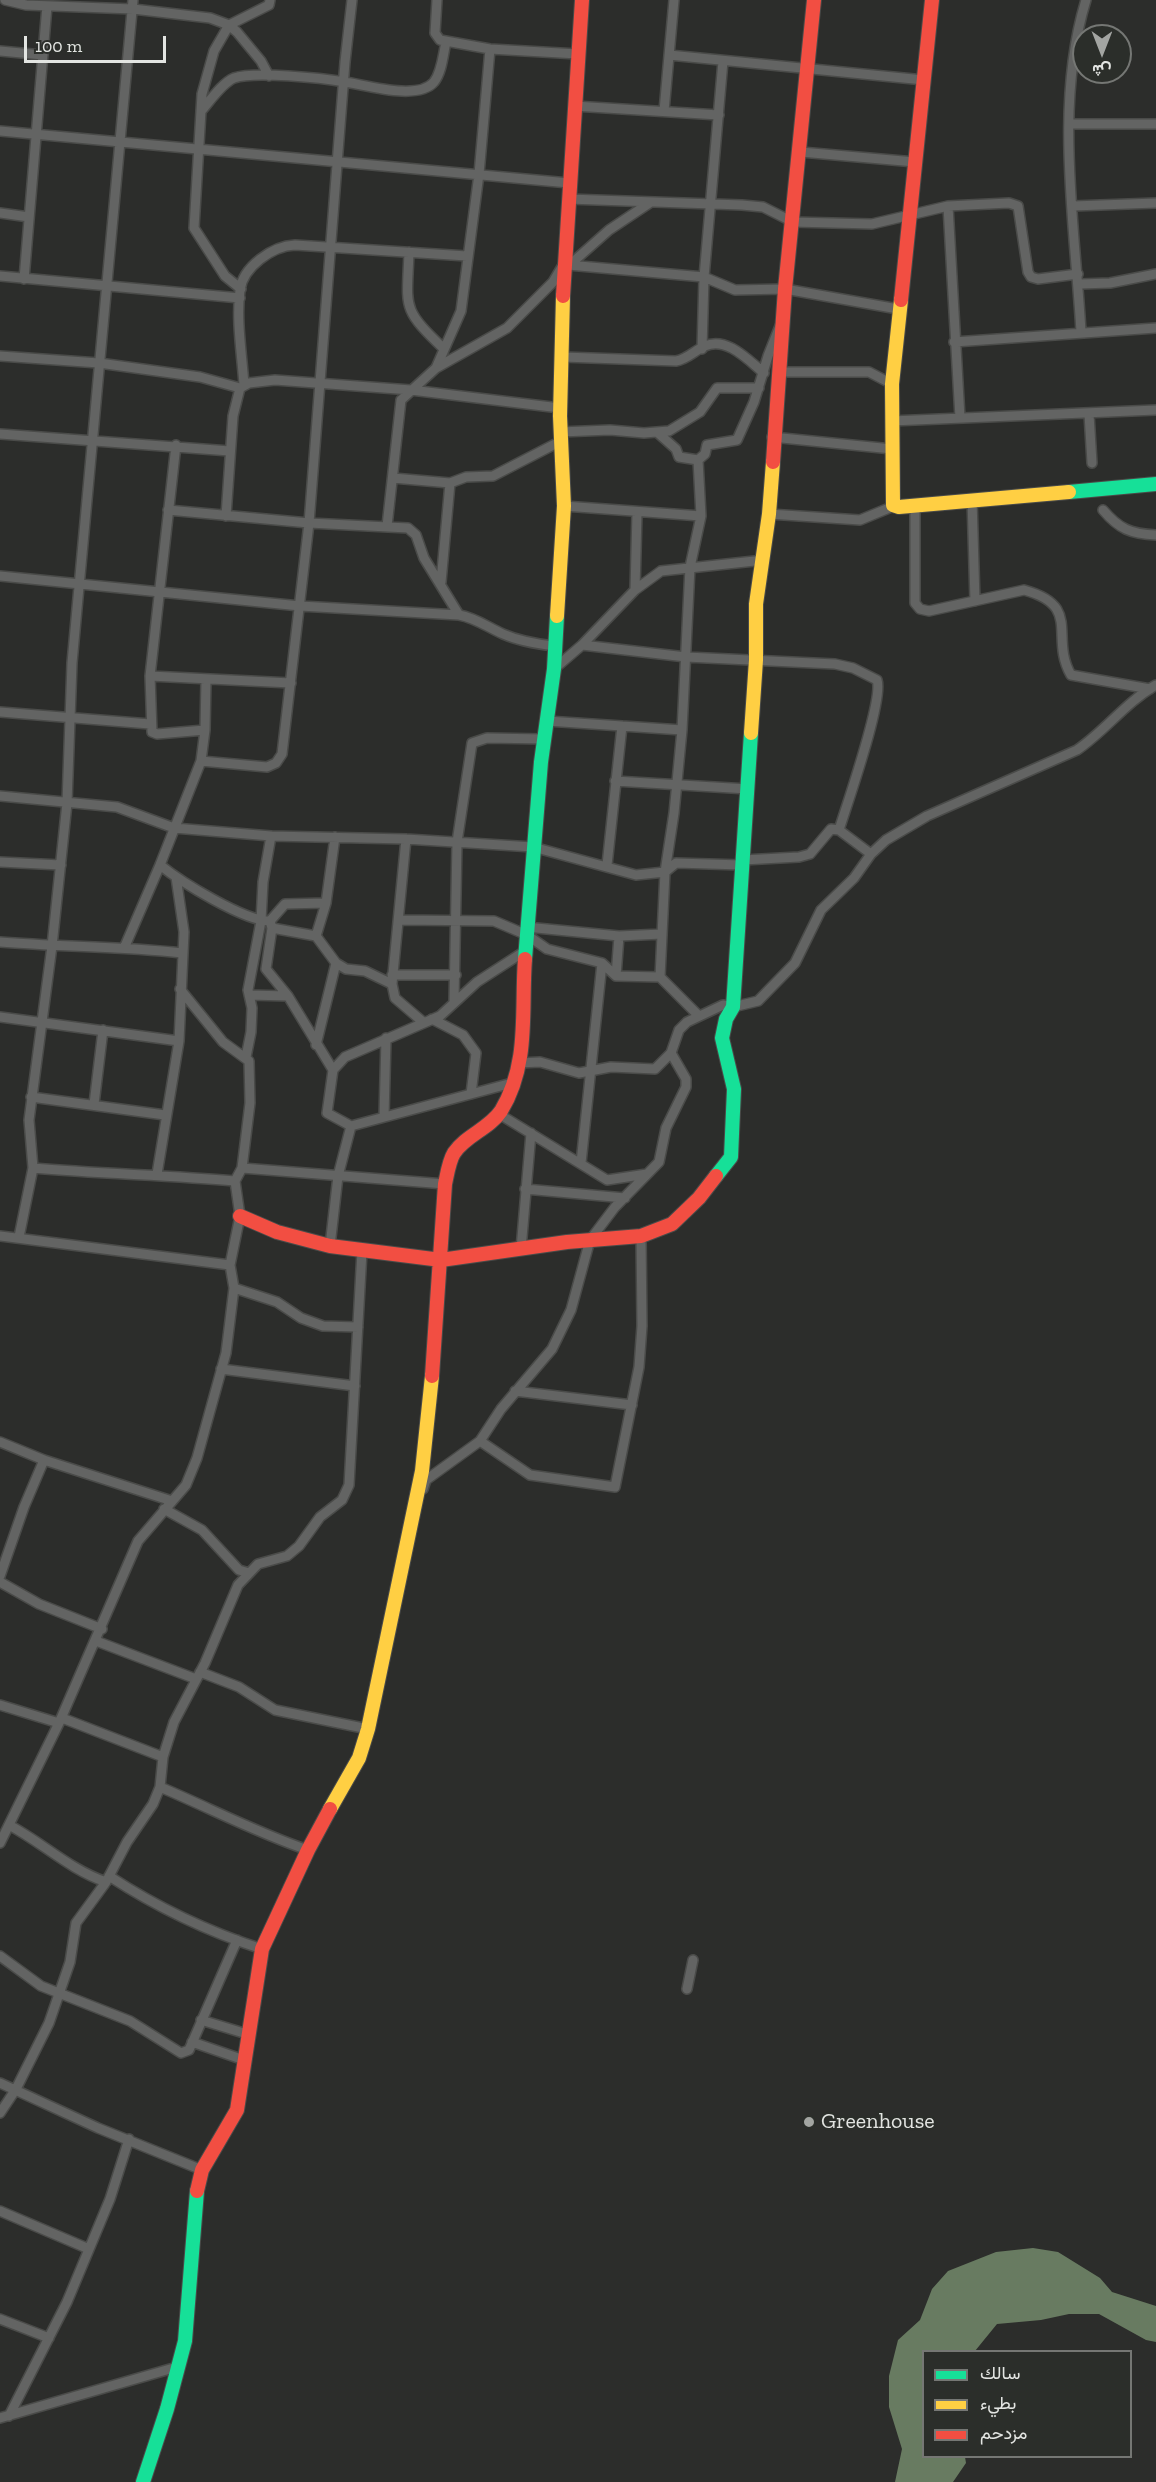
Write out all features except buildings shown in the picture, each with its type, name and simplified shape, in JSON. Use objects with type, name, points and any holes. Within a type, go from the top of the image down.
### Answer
[{"type":"street","points":[[5,0],[47,6],[132,4],[210,18],[229,26],[261,61],[269,76]]},
{"type":"street","points":[[240,294],[225,276],[194,228],[201,111],[211,59],[229,26],[270,5],[270,0]]},
{"type":"street","points":[[201,761],[262,768],[276,763],[282,754],[309,523],[345,62],[352,0]]},
{"type":"street","points":[[437,0],[435,33],[440,40],[490,49],[578,54]]},
{"type":"street","points":[[143,2482],[167,2409],[185,2341],[193,2211],[202,2170],[224,2136],[237,2110],[262,1949],[308,1850],[359,1758],[368,1729],[422,1471],[441,1260],[445,1184],[453,1154],[471,1136],[491,1124],[499,1114],[519,1063],[525,1028],[526,931],[544,740],[554,669],[564,506],[560,408],[563,357],[563,265],[582,0]]},
{"type":"street","points":[[664,111],[674,0]]},
{"type":"street","points":[[240,1216],[278,1232],[330,1246],[441,1260],[590,1240],[641,1236],[672,1224],[685,1213],[732,1157],[734,1089],[722,1038],[726,1019],[733,1007],[756,660],[755,609],[769,514],[772,437],[814,0]]},
{"type":"street","points":[[894,506],[892,384],[898,309],[932,0]]},
{"type":"street","points":[[1081,332],[1080,284],[1073,206],[1069,88],[1086,0]]},
{"type":"street","points":[[19,1237],[33,1168],[29,1120],[31,1097],[52,946],[67,803],[79,584],[132,4]]},
{"type":"street","points":[[24,279],[47,6]]},
{"type":"street","points":[[201,111],[233,79],[269,76],[345,82],[372,89],[428,88],[440,71],[446,42]]},
{"type":"street","points":[[436,368],[461,311],[478,174],[490,49]]},
{"type":"street","points":[[0,51],[43,55]]},
{"type":"street","points":[[669,55],[924,80]]},
{"type":"street","points":[[702,349],[704,277],[723,61]]},
{"type":"street","points":[[574,106],[719,115]]},
{"type":"street","points":[[1070,124],[1156,124]]},
{"type":"street","points":[[0,131],[569,183]]},
{"type":"street","points":[[801,152],[915,162]]},
{"type":"street","points":[[568,199],[763,207],[792,222],[872,224],[894,221],[910,213],[948,206],[1009,203],[1018,206],[1028,272],[1031,277],[1038,279],[1078,274]]},
{"type":"street","points":[[387,525],[401,400],[436,368],[507,328],[553,282],[563,265],[574,261],[609,230],[651,202]]},
{"type":"street","points":[[1073,206],[1156,203]]},
{"type":"street","points":[[948,206],[960,418]]},
{"type":"street","points":[[0,213],[29,217]]},
{"type":"street","points":[[226,516],[233,416],[242,386],[240,294],[244,279],[257,263],[276,249],[295,245],[467,256]]},
{"type":"street","points":[[409,252],[409,310],[415,321],[443,348]]},
{"type":"street","points":[[563,265],[704,277],[735,290],[785,289],[898,309]]},
{"type":"street","points":[[1080,284],[1110,283],[1156,274]]},
{"type":"street","points":[[0,276],[106,286],[240,294]]},
{"type":"street","points":[[658,433],[676,449],[678,457],[698,460],[705,454],[707,445],[737,440],[759,388],[776,334],[784,320]]},
{"type":"street","points":[[954,342],[1156,328]]},
{"type":"street","points":[[563,357],[676,361],[714,345],[730,348],[764,373]]},
{"type":"street","points":[[0,356],[99,363],[200,377],[242,386],[266,380],[411,390],[560,408]]},
{"type":"street","points":[[778,372],[869,372],[892,384]]},
{"type":"street","points":[[393,478],[450,483],[466,477],[493,476],[561,436],[610,430],[658,433],[669,431],[700,412],[717,388],[759,388]]},
{"type":"street","points":[[891,421],[1156,410]]},
{"type":"street","points":[[1089,414],[1092,463]]},
{"type":"street","points":[[0,434],[230,451]]},
{"type":"street","points":[[772,437],[892,449]]},
{"type":"street","points":[[176,446],[150,676],[150,724],[152,732],[157,734],[205,729]]},
{"type":"street","points":[[660,977],[665,872],[682,730],[690,567],[701,516],[698,460]]},
{"type":"street","points":[[441,582],[450,483]]},
{"type":"street","points":[[769,514],[860,520],[894,506],[1156,484]]},
{"type":"street","points":[[972,499],[975,602]]},
{"type":"street","points":[[564,506],[701,516]]},
{"type":"street","points":[[915,506],[915,603],[920,609],[929,611],[1024,590],[1049,599],[1061,620],[1064,664],[1071,675],[1153,687]]},
{"type":"street","points":[[168,510],[309,523],[387,525],[408,528],[416,535],[424,558],[441,582],[459,615]]},
{"type":"street","points":[[1103,510],[1115,525],[1131,533],[1156,535]]},
{"type":"street","points":[[635,590],[637,513]]},
{"type":"street","points":[[554,669],[582,645],[635,590],[661,571],[764,560]]},
{"type":"street","points":[[0,576],[300,606],[459,615],[480,621],[502,634],[532,644],[554,646]]},
{"type":"street","points":[[582,645],[686,657],[836,664],[853,668],[877,680],[879,691],[865,749],[839,830]]},
{"type":"street","points":[[150,676],[291,683]]},
{"type":"street","points":[[124,946],[160,865],[201,761],[205,729],[206,680]]},
{"type":"street","points":[[519,1063],[540,1062],[567,1071],[590,1072],[611,1067],[655,1070],[671,1053],[679,1030],[699,1016],[723,1005],[733,1007],[758,1001],[795,963],[821,910],[854,878],[871,854],[886,840],[927,816],[1077,750],[1153,687]]},
{"type":"street","points":[[0,712],[150,724]]},
{"type":"street","points":[[547,721],[682,730]]},
{"type":"street","points":[[607,865],[622,726]]},
{"type":"street","points":[[454,1001],[458,842],[472,743],[487,738],[544,740]]},
{"type":"street","points":[[615,781],[748,789]]},
{"type":"street","points":[[0,795],[117,807],[174,828],[271,836],[406,838],[533,847],[607,865],[636,875],[665,872],[676,863],[743,862],[799,857],[810,854],[828,830],[839,830],[871,854]]},
{"type":"street","points":[[266,969],[268,923],[263,882],[271,836]]},
{"type":"street","points":[[316,936],[327,903],[335,837]]},
{"type":"street","points":[[406,838],[392,980],[394,998],[427,1021],[463,1035],[476,1053],[471,1094]]},
{"type":"street","points":[[0,862],[61,865]]},
{"type":"street","points":[[160,865],[176,877],[268,923],[316,936],[336,963],[346,969],[365,971],[392,980],[456,975]]},
{"type":"street","points":[[157,1174],[179,1041],[183,910],[176,877]]},
{"type":"street","points":[[246,1057],[251,1032],[249,995],[252,966],[268,923],[285,904],[327,903]]},
{"type":"street","points":[[399,920],[494,921],[526,931],[619,936],[662,934]]},
{"type":"street","points":[[526,931],[547,949],[602,963],[616,976],[660,977],[699,1016]]},
{"type":"street","points":[[616,976],[619,936]]},
{"type":"street","points":[[0,942],[52,946],[124,946],[182,953]]},
{"type":"street","points":[[512,1083],[351,1126],[327,1113],[333,1070],[345,1057],[440,1016],[477,982],[525,951]]},
{"type":"street","points":[[316,1045],[336,963]]},
{"type":"street","points":[[581,1163],[602,963]]},
{"type":"street","points":[[252,966],[266,969],[288,996],[333,1070]]},
{"type":"street","points":[[0,1843],[60,1721],[102,1629],[138,1541],[186,1485],[197,1458],[221,1368],[234,1288],[230,1265],[240,1216],[236,1181],[242,1168],[245,1122],[250,1103],[249,1061],[223,1042],[180,989]]},
{"type":"street","points":[[249,995],[288,996]]},
{"type":"street","points":[[0,1017],[179,1041]]},
{"type":"street","points":[[94,1104],[103,1030]]},
{"type":"street","points":[[384,1117],[386,1038]]},
{"type":"street","points":[[415,1508],[426,1480],[480,1441],[515,1391],[552,1349],[572,1310],[590,1240],[603,1222],[659,1162],[666,1128],[686,1087],[686,1079],[671,1053]]},
{"type":"street","points":[[31,1097],[165,1115]]},
{"type":"street","points":[[499,1114],[551,1148],[581,1163],[607,1180],[647,1174]]},
{"type":"street","points":[[330,1246],[338,1176],[351,1126]]},
{"type":"street","points":[[521,1249],[531,1133]]},
{"type":"street","points":[[33,1168],[107,1175],[157,1174],[236,1181]]},
{"type":"street","points":[[242,1168],[445,1184]]},
{"type":"street","points":[[525,1189],[625,1198]]},
{"type":"street","points":[[0,1236],[230,1265]]},
{"type":"street","points":[[480,1441],[530,1475],[615,1487],[632,1405],[642,1326],[641,1236]]},
{"type":"street","points":[[0,2113],[38,2049],[60,1994],[71,1956],[74,1928],[107,1879],[126,1842],[151,1808],[160,1787],[163,1757],[174,1722],[198,1675],[238,1585],[258,1564],[287,1556],[299,1546],[320,1517],[342,1500],[349,1485],[352,1470],[350,1449],[362,1251]]},
{"type":"street","points":[[234,1288],[277,1302],[301,1318],[323,1326],[358,1327]]},
{"type":"street","points":[[221,1368],[355,1386]]},
{"type":"street","points":[[515,1391],[632,1405]]},
{"type":"street","points":[[0,1442],[44,1460],[172,1502]]},
{"type":"street","points":[[0,1576],[24,1507],[44,1460]]},
{"type":"street","points":[[164,1509],[202,1530],[239,1570],[249,1573]]},
{"type":"street","points":[[0,1582],[39,1604],[102,1629]]},
{"type":"street","points":[[96,1641],[239,1687],[275,1710],[368,1729]]},
{"type":"street","points":[[0,1705],[60,1721],[163,1757]]},
{"type":"street","points":[[160,1787],[216,1810],[258,1833],[308,1850]]},
{"type":"street","points":[[9,1825],[33,1838],[69,1866],[107,1879],[237,1940],[262,1949]]},
{"type":"street","points":[[0,1956],[41,1986],[130,2021],[181,2053],[189,2050],[237,1940]]},
{"type":"street","points":[[687,1989],[693,1960]]},
{"type":"street","points":[[201,2020],[247,2034]]},
{"type":"street","points":[[192,2042],[244,2060]]},
{"type":"street","points":[[0,2083],[90,2124],[202,2170]]},
{"type":"street","points":[[4,2417],[49,2338],[111,2199],[129,2139]]},
{"type":"street","points":[[0,2211],[89,2248]]},
{"type":"street","points":[[0,2319],[49,2338]]},
{"type":"street","points":[[4,2417],[177,2367]]},
{"type":"shaded area","points":[[1033,2248],[1058,2252],[1100,2278],[1112,2292],[1156,2306],[1156,2342],[1146,2340],[1099,2314],[1069,2314],[1041,2320],[997,2324],[976,2350],[922,2350],[922,2458],[965,2458],[966,2463],[953,2482],[895,2482],[902,2449],[889,2407],[889,2376],[898,2340],[920,2320],[932,2289],[948,2271],[996,2252]]},
{"type":"traffic: fast","points":[[1069,492],[1156,484]]},
{"type":"traffic: fast","points":[[525,959],[541,762],[554,669],[557,616]]},
{"type":"traffic: fast","points":[[716,1176],[731,1157],[734,1089],[722,1038],[726,1019],[733,1007],[751,733]]},
{"type":"traffic: fast","points":[[143,2482],[167,2409],[185,2341],[197,2191]]},
{"type":"traffic: slow","points":[[557,616],[564,506],[560,416],[563,296]]},
{"type":"traffic: slow","points":[[901,300],[892,384],[893,505],[899,507],[1069,492]]},
{"type":"traffic: slow","points":[[751,733],[756,660],[756,604],[769,514],[773,462]]},
{"type":"traffic: slow","points":[[330,1809],[359,1758],[368,1729],[422,1471],[432,1376]]},
{"type":"traffic: jam","points":[[563,296],[582,0]]},
{"type":"traffic: jam","points":[[773,462],[785,289],[814,0]]},
{"type":"traffic: jam","points":[[901,300],[932,0]]},
{"type":"traffic: jam","points":[[432,1376],[447,1172],[454,1153],[465,1141],[496,1117],[510,1093],[520,1055],[525,959]]},
{"type":"traffic: jam","points":[[240,1216],[277,1232],[330,1246],[441,1260],[567,1242],[641,1236],[672,1224],[699,1198],[716,1176]]},
{"type":"traffic: jam","points":[[197,2191],[202,2170],[237,2110],[262,1949],[308,1850],[330,1809]]},
{"type":"place","name":"Greenhouse","points":[[809,2122]]}]
